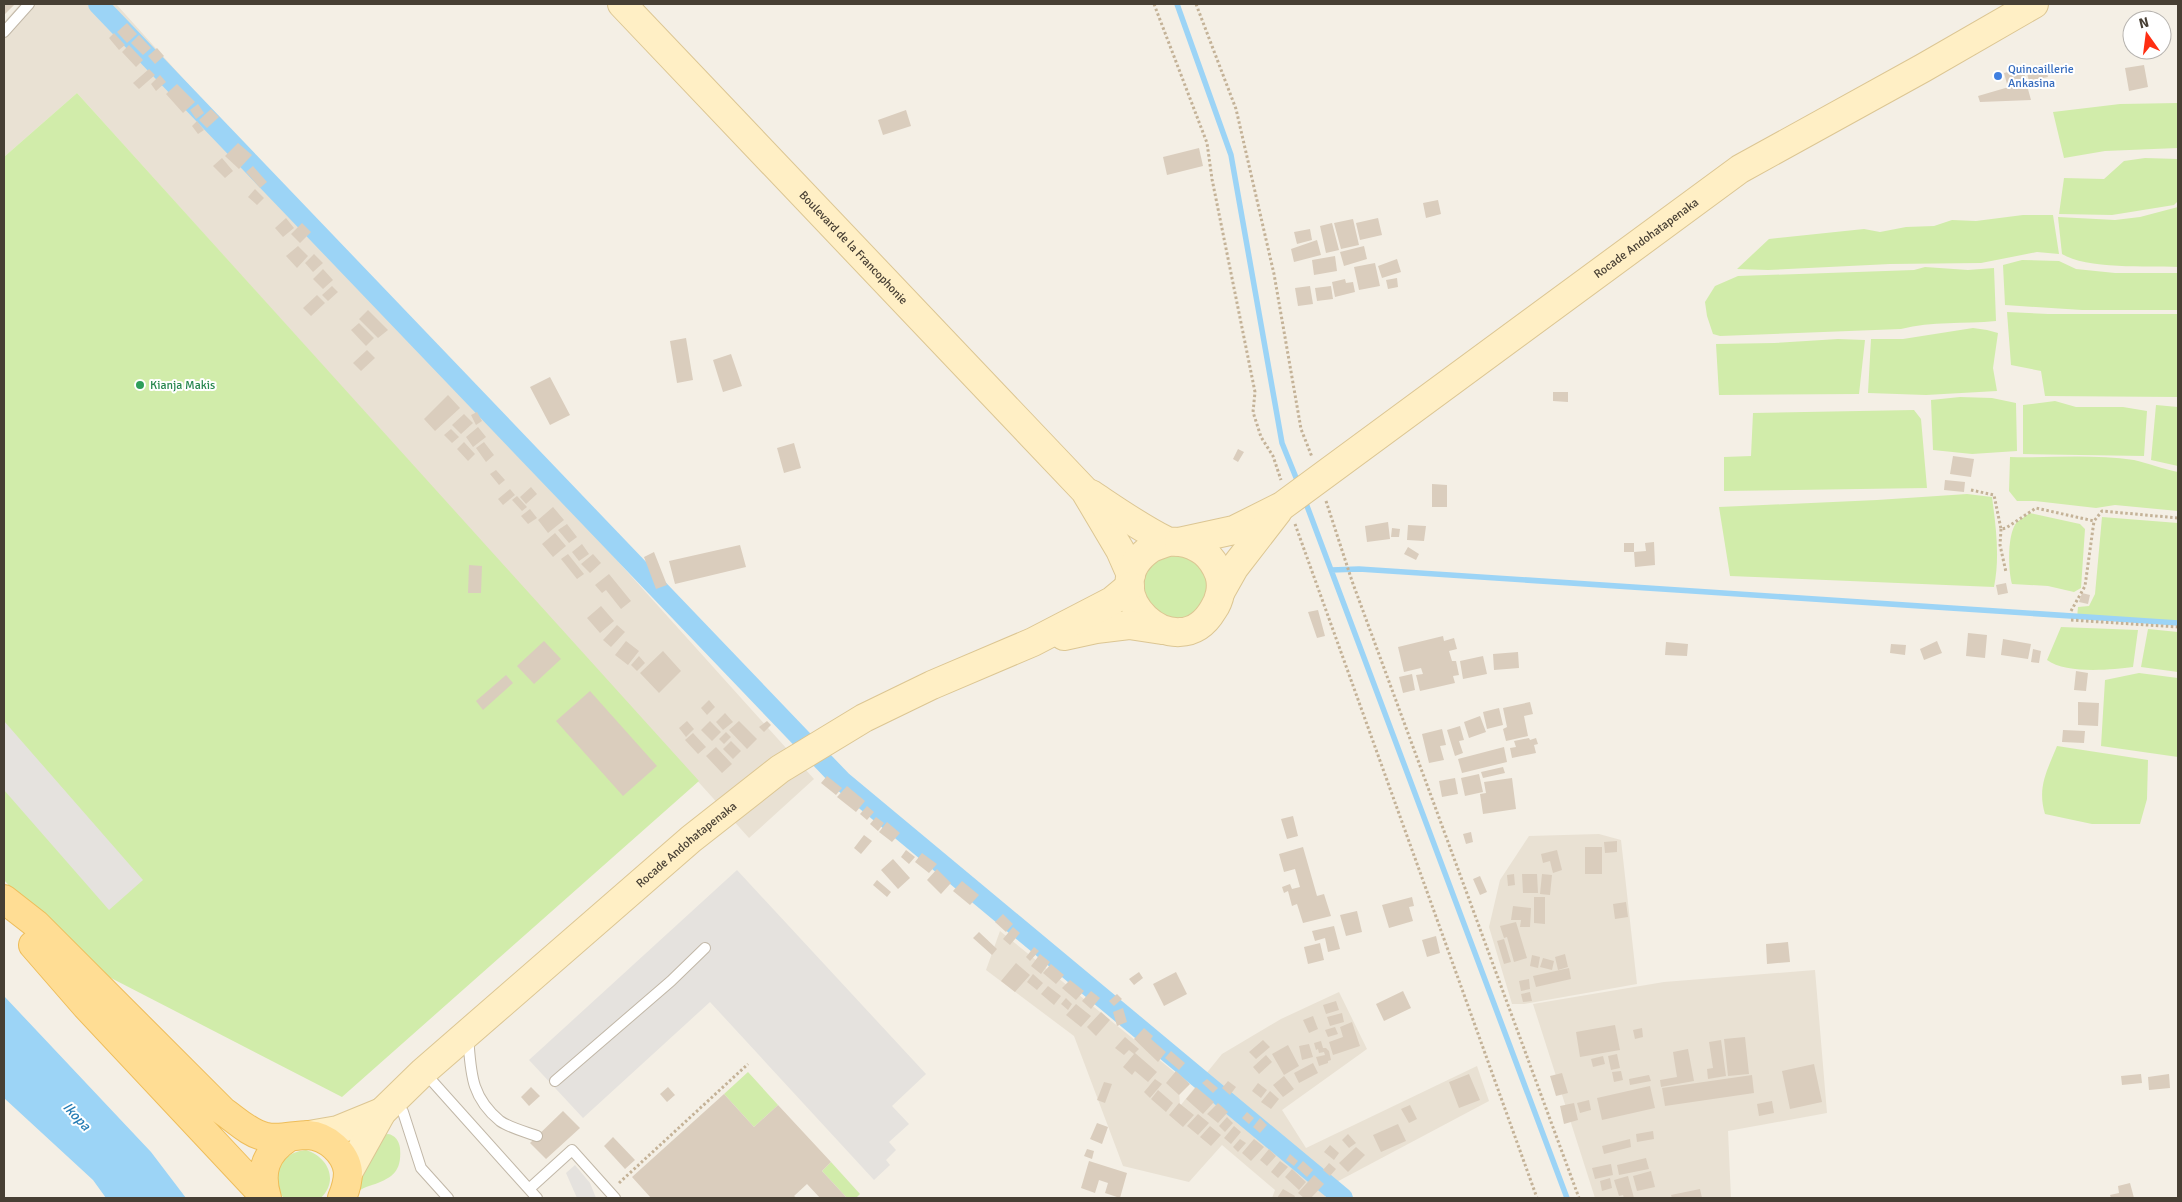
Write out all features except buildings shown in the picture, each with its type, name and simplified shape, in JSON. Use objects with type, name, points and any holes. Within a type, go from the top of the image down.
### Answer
[{"type":"main road","name":"Boulevard de la Francophonie","points":[[622,4],[1085,490]]},
{"type":"main road","name":"Rocade Andohatapenaka","points":[[1298,495],[1740,169],[1924,68],[2034,4]]},
{"type":"main road","points":[[1033,642],[1096,629],[1129,625],[1176,632],[1189,630],[1201,624],[1211,615],[1218,604],[1220,577],[1214,564],[1205,553],[1193,545],[1174,542],[1085,490]]},
{"type":"main road","points":[[1085,490],[1120,550],[1130,581],[1132,600],[1139,613],[1150,624],[1163,630]]},
{"type":"main road","points":[[1033,642],[1112,600],[1130,581],[1140,560],[1151,549],[1174,542],[1234,530],[1298,495]]},
{"type":"main road","points":[[1220,591],[1234,568],[1298,495]]},
{"type":"main road","name":"Rocade Andohatapenaka","points":[[388,1106],[423,1072],[691,839],[780,769],[864,718],[932,685],[1033,642]]},
{"type":"main road","points":[[4,899],[36,924],[223,1111],[250,1130],[265,1137],[299,1136],[338,1130],[388,1106]]},
{"type":"main road","points":[[4,911],[86,1006],[266,1198]]},
{"type":"main road","points":[[344,1190],[388,1106]]},
{"type":"main road","points":[[266,1198],[263,1185],[263,1171],[268,1157],[277,1146],[299,1136],[323,1139],[335,1147],[344,1158],[344,1190]]},
{"type":"lane","points":[[4,32],[29,4]]},
{"type":"lane","points":[[555,1081],[671,981],[705,948]]},
{"type":"lane","points":[[468,1034],[472,1079],[478,1096],[501,1122],[537,1136]]},
{"type":"lane","points":[[423,1072],[537,1198]]},
{"type":"lane","points":[[388,1106],[402,1112],[421,1168],[448,1198]]},
{"type":"lane","points":[[560,1146],[572,1150],[612,1195]]},
{"type":"lane","points":[[529,1189],[572,1150]]},
{"type":"path","points":[[1154,4],[1207,143],[1212,180],[1255,392],[1253,412],[1261,437],[1298,495],[1348,563],[1352,581],[1580,1198]]},
{"type":"path","points":[[1196,4],[1236,109],[1274,274],[1301,429],[1298,495],[1537,1198]]},
{"type":"path","points":[[1971,490],[1994,495],[2001,529],[2000,545],[2006,572]]},
{"type":"path","points":[[2001,529],[2006,528],[2036,508],[2094,521]]},
{"type":"path","points":[[2071,611],[2085,586],[2094,521],[2102,511],[2178,518]]},
{"type":"path","points":[[2071,620],[2178,628]]},
{"type":"path","points":[[612,1195],[748,1064]]},
{"type":"shaded area","points":[[20,4],[116,4],[814,779],[749,838],[77,93],[4,157],[4,22]]},
{"type":"shaded area","points":[[4,721],[143,880],[109,910],[4,790]]},
{"type":"shaded area","points":[[1599,834],[1621,840],[1637,984],[1524,1004],[1512,1004],[1489,927],[1500,880],[1529,836]]},
{"type":"shaded area","points":[[737,870],[926,1074],[892,1106],[909,1124],[889,1142],[896,1150],[886,1160],[890,1165],[874,1180],[710,1002],[583,1118],[529,1060]]},
{"type":"shaded area","points":[[1000,931],[1178,1075],[1180,1106],[1222,1054],[1281,1019],[1339,992],[1367,1049],[1282,1110],[1306,1148],[1477,1066],[1489,1101],[1329,1186],[1325,1198],[1272,1198],[1275,1190],[1222,1145],[1189,1182],[1123,1166],[1074,1036],[986,970]]},
{"type":"shaded area","points":[[1815,970],[1827,1113],[1728,1131],[1731,1198],[1595,1198],[1533,1004],[1664,982]]},
{"type":"shaded area","points":[[575,1165],[590,1183],[596,1198],[577,1198],[566,1173]]},
{"type":"green space","points":[[77,93],[699,781],[342,1097],[78,961],[4,880],[4,157]]},
{"type":"green space","points":[[2178,103],[2178,148],[2105,151],[2064,158],[2053,112],[2120,104]]},
{"type":"green space","points":[[2145,158],[2178,159],[2178,201],[2174,205],[2112,215],[2059,214],[2064,178],[2104,179],[2124,161]]},
{"type":"green space","points":[[2178,207],[2178,267],[2101,264],[2072,259],[2062,254],[2058,217],[2115,220],[2140,217]]},
{"type":"green space","points":[[2023,215],[2053,215],[2059,254],[2037,252],[1981,263],[1890,264],[1768,270],[1737,269],[1769,239],[1864,229],[1880,232],[1906,227],[1934,226],[1952,220],[1976,221]]},
{"type":"green space","points":[[2022,260],[2059,261],[2076,269],[2115,273],[2178,273],[2178,310],[2082,310],[2005,305],[2003,265]]},
{"type":"green space","points":[[1925,267],[1968,270],[1994,268],[1996,321],[1936,324],[1901,329],[1720,336],[1713,334],[1707,316],[1705,302],[1715,286],[1738,276],[1914,270]]},
{"type":"green space","points":[[2007,312],[2048,314],[2178,314],[2178,397],[2045,396],[2041,371],[2011,365]]},
{"type":"green space","points":[[1973,328],[1998,333],[1993,368],[1997,391],[1926,395],[1868,393],[1871,339],[1903,339]]},
{"type":"green space","points":[[1838,339],[1865,340],[1859,394],[1719,395],[1716,344]]},
{"type":"green space","points":[[1960,397],[1992,398],[2016,403],[2017,451],[1972,454],[1933,450],[1931,400]]},
{"type":"green space","points":[[2055,401],[2076,407],[2123,407],[2147,411],[2144,456],[2023,454],[2023,405]]},
{"type":"green space","points":[[2156,405],[2178,407],[2178,466],[2151,460]]},
{"type":"green space","points":[[1914,410],[1921,419],[1927,488],[1724,491],[1724,457],[1751,456],[1753,413]]},
{"type":"green space","points":[[2010,457],[2119,458],[2134,460],[2178,472],[2178,511],[2115,505],[2096,508],[2035,501],[2017,501],[2009,491]]},
{"type":"green space","points":[[1967,494],[1992,497],[1997,554],[1994,587],[1730,576],[1719,507]]},
{"type":"green space","points":[[2030,513],[2080,524],[2085,529],[2081,588],[2074,592],[2048,586],[2012,584],[2009,561],[2011,534],[2017,522]]},
{"type":"green space","points":[[2102,517],[2178,523],[2178,625],[2077,618],[2078,607],[2089,606],[2095,594]]},
{"type":"green space","points":[[1151,554],[1196,555],[1211,586],[1201,609],[1179,621],[1144,608],[1138,573]]},
{"type":"green space","points":[[2061,627],[2138,630],[2133,667],[2088,670],[2065,667],[2047,660]]},
{"type":"green space","points":[[2148,629],[2178,632],[2178,672],[2141,667]]},
{"type":"green space","points":[[2139,673],[2178,678],[2178,757],[2101,746],[2105,680]]},
{"type":"green space","points":[[2057,746],[2148,760],[2147,799],[2140,824],[2092,824],[2045,814],[2042,796],[2044,779]]},
{"type":"green space","points":[[748,1072],[778,1105],[754,1127],[724,1094]]},
{"type":"green space","points":[[388,1134],[395,1137],[399,1145],[399,1163],[394,1173],[385,1180],[350,1195],[383,1135]]},
{"type":"green space","points":[[306,1150],[320,1158],[328,1170],[330,1177],[326,1191],[321,1198],[284,1198],[275,1182],[278,1167],[289,1156]]},
{"type":"green space","points":[[831,1162],[860,1194],[856,1198],[847,1198],[822,1171]]},
{"type":"water","name":"Ikopa","points":[[4,996],[151,1152],[186,1198],[106,1198],[93,1180],[4,1098]]},
{"type":"waterway","points":[[98,4],[842,781],[1343,1198]]},
{"type":"waterway","points":[[1177,4],[1231,155],[1282,443],[1299,485]]},
{"type":"waterway","points":[[1304,498],[1567,1198]]},
{"type":"waterway","points":[[1331,570],[1359,569],[2178,623]]},
{"type":"place","name":"Quincaillerie Ankasina","points":[[1998,76]]},
{"type":"place","name":"Kianja Makis","points":[[140,385]]}]
